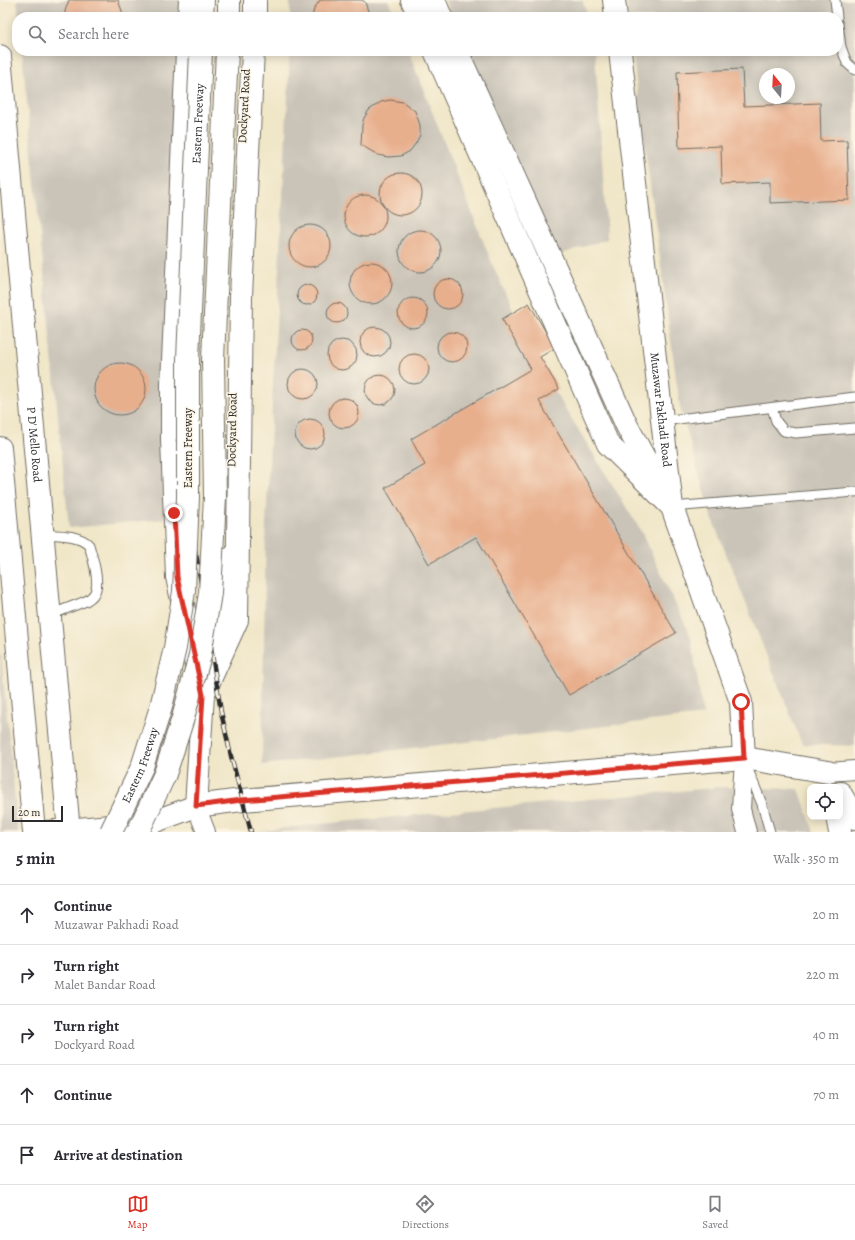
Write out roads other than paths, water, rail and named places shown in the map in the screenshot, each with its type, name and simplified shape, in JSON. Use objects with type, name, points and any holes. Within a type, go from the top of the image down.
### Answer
[{"type":"main road","points":[[189,12],[190,0]]},
{"type":"main road","points":[[202,12],[203,0]]},
{"type":"main road","points":[[229,12],[230,0]]},
{"type":"main road","points":[[248,12],[249,0]]},
{"type":"main road","points":[[255,0],[255,12]]},
{"type":"main road","points":[[412,0],[418,12]]},
{"type":"main road","points":[[434,0],[439,12]]},
{"type":"main road","points":[[614,0],[615,12]]},
{"type":"main road","name":"P D' Mello Road","points":[[0,56],[1,81],[69,831]]},
{"type":"main road","points":[[187,56],[172,383],[173,498],[177,577],[203,695]]},
{"type":"main road","name":"Eastern Freeway","points":[[112,832],[142,767],[161,707],[175,648],[184,591],[188,497],[188,359],[201,56]]},
{"type":"main road","name":"Eastern Freeway","points":[[148,829],[183,718],[200,655],[210,593],[215,497],[213,359],[227,56]]},
{"type":"main road","name":"Dockyard Road","points":[[196,806],[203,695],[228,580],[235,292],[247,56]]},
{"type":"main road","points":[[203,695],[237,620],[241,296],[253,56]]},
{"type":"main road","points":[[437,56],[608,444],[672,507]]},
{"type":"main road","points":[[459,56],[627,426],[672,507]]},
{"type":"main road","name":"Muzawar Pakhadi Road","points":[[621,56],[672,507],[741,702],[744,758]]},
{"type":"main road","points":[[0,448],[34,832]]},
{"type":"main road","points":[[46,832],[148,829],[196,806],[257,799],[744,758],[832,782]]},
{"type":"main road","points":[[843,798],[855,818]]},
{"type":"main road","points":[[838,820],[840,832]]},
{"type":"street","points":[[744,758],[741,809],[747,832]]},
{"type":"street","points":[[832,782],[855,770]]},
{"type":"street","points":[[193,832],[196,806]]},
{"type":"street","points":[[196,806],[206,832]]},
{"type":"lane","points":[[835,0],[836,12]]},
{"type":"lane","points":[[843,52],[847,63],[855,70]]},
{"type":"lane","points":[[662,421],[855,397]]},
{"type":"lane","points":[[772,408],[776,420],[784,431],[796,433],[855,428]]},
{"type":"lane","points":[[672,507],[855,492]]},
{"type":"lane","points":[[42,534],[76,537],[85,540],[89,544],[97,581],[92,597],[50,616]]},
{"type":"lane","points":[[744,758],[762,804],[770,832]]},
{"type":"railway","points":[[178,440],[184,492],[199,570],[221,712],[251,832]]}]
